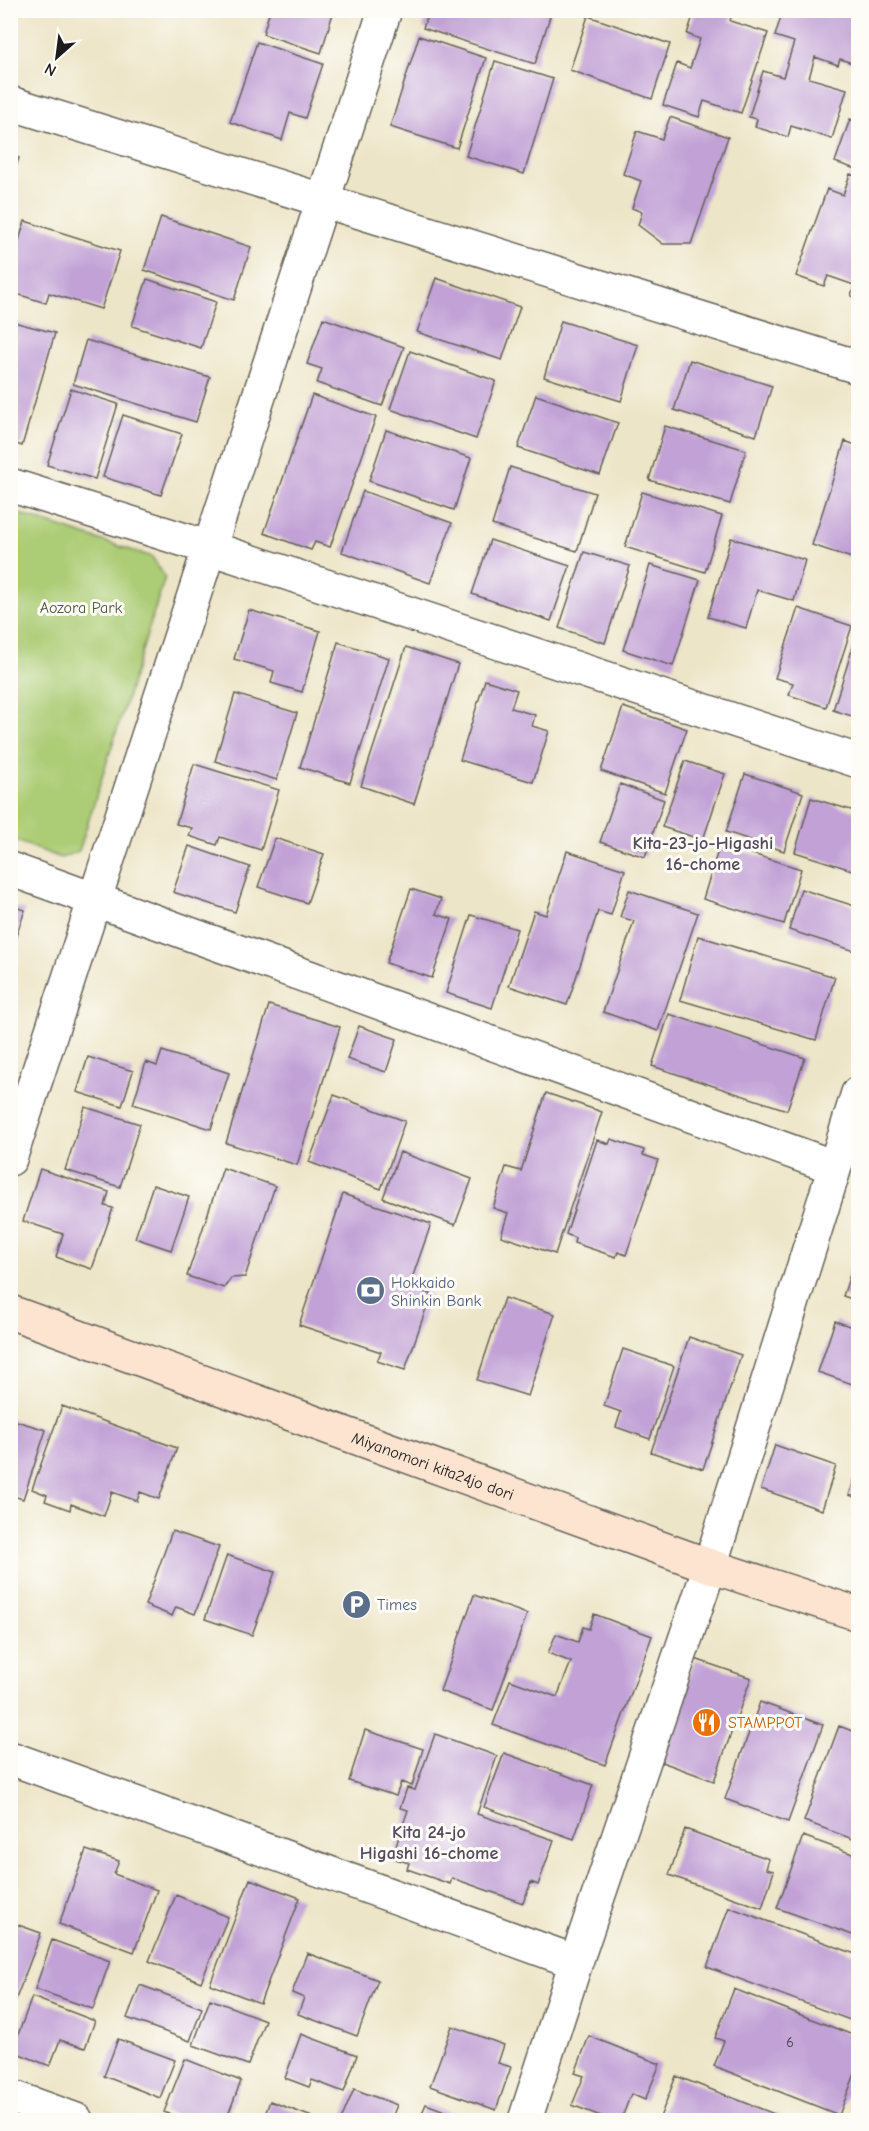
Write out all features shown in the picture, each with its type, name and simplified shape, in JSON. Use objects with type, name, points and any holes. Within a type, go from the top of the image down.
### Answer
[{"type":"street","points":[[10,1159],[385,10]]},
{"type":"street","points":[[10,103],[858,367]]},
{"type":"street","points":[[10,485],[210,548],[858,761]]},
{"type":"street","points":[[10,869],[834,1167]]},
{"type":"street","points":[[525,2121],[576,1962],[710,1566],[858,1093]]},
{"type":"street","name":"Miyanomori kita24jo dori","points":[[10,1312],[710,1566],[858,1614]]},
{"type":"street","points":[[10,1758],[576,1962]]},
{"type":"street","points":[[10,2096],[76,2121]]},
{"type":"green space","name":"Aozora Park","points":[[11,511],[152,557],[165,577],[79,851],[61,858],[11,839]]},
{"type":"building","points":[[270,10],[334,10],[321,53],[263,34]]},
{"type":"building","points":[[429,10],[552,10],[535,64],[423,28]]},
{"type":"building","points":[[695,10],[733,10],[730,21],[768,33],[741,113],[704,101],[699,117],[663,105],[677,63],[690,68],[700,39],[687,34]]},
{"type":"building","points":[[783,10],[849,10],[858,14],[858,52],[855,64],[840,59],[838,65],[815,57],[809,78],[847,89],[832,139],[791,126],[788,137],[755,127],[757,119],[749,117],[763,71],[783,77],[794,42],[775,36]]},
{"type":"building","points":[[588,16],[670,44],[652,99],[570,70]]},
{"type":"building","points":[[419,36],[486,58],[457,148],[390,127]]},
{"type":"building","points":[[257,42],[323,64],[305,118],[290,113],[282,140],[230,122]]},
{"type":"building","points":[[495,61],[553,79],[524,174],[466,156]]},
{"type":"building","points":[[670,117],[728,137],[691,244],[663,244],[638,225],[642,212],[632,208],[641,181],[623,174],[637,131],[662,139]]},
{"type":"building","points":[[850,119],[858,122],[858,170],[835,162]]},
{"type":"building","points":[[10,155],[19,158],[11,182],[10,182]]},
{"type":"building","points":[[850,174],[858,177],[858,298],[851,296],[854,285],[828,276],[824,286],[796,276],[827,189],[843,195]]},
{"type":"building","points":[[161,217],[251,247],[234,300],[144,270]]},
{"type":"building","points":[[25,221],[120,251],[101,309],[49,293],[46,303],[10,292],[10,269]]},
{"type":"building","points":[[436,278],[520,307],[502,360],[417,332]]},
{"type":"building","points":[[147,279],[216,302],[201,348],[132,326]]},
{"type":"building","points":[[323,318],[404,347],[382,406],[317,383],[322,369],[307,364]]},
{"type":"building","points":[[10,321],[55,333],[22,446],[10,442]]},
{"type":"building","points":[[561,321],[638,345],[621,401],[544,377]]},
{"type":"building","points":[[86,340],[210,377],[196,422],[73,384]]},
{"type":"building","points":[[410,351],[496,381],[476,439],[390,409]]},
{"type":"building","points":[[690,360],[772,386],[756,436],[674,410]]},
{"type":"building","points":[[71,389],[118,404],[95,479],[47,465]]},
{"type":"building","points":[[312,395],[376,417],[330,547],[315,542],[311,550],[264,533]]},
{"type":"building","points":[[536,395],[618,423],[600,475],[518,448]]},
{"type":"building","points":[[123,415],[182,434],[161,495],[103,477]]},
{"type":"building","points":[[665,426],[746,450],[730,504],[649,480]]},
{"type":"building","points":[[386,430],[471,458],[454,510],[369,481]]},
{"type":"building","points":[[845,441],[858,446],[858,560],[812,545]]},
{"type":"building","points":[[510,467],[595,493],[577,551],[492,525]]},
{"type":"building","points":[[363,491],[452,523],[430,583],[342,552]]},
{"type":"building","points":[[642,492],[722,516],[705,572],[625,547]]},
{"type":"building","points":[[731,538],[805,560],[794,601],[757,590],[746,628],[708,617]]},
{"type":"building","points":[[490,540],[570,566],[551,621],[472,594]]},
{"type":"building","points":[[584,552],[630,566],[605,643],[559,628]]},
{"type":"building","points":[[650,565],[700,580],[673,666],[623,650]]},
{"type":"building","points":[[798,608],[852,626],[826,707],[789,695],[793,683],[775,678]]},
{"type":"building","points":[[249,610],[320,631],[302,692],[271,683],[274,671],[234,659]]},
{"type":"building","points":[[858,631],[858,718],[833,710]]},
{"type":"building","points":[[338,642],[389,658],[350,783],[300,767]]},
{"type":"building","points":[[406,647],[458,664],[414,804],[361,786]]},
{"type":"building","points":[[485,680],[517,690],[511,708],[535,715],[532,726],[549,731],[533,782],[460,760]]},
{"type":"building","points":[[235,694],[297,713],[277,780],[215,761]]},
{"type":"building","points":[[623,707],[687,729],[665,793],[601,771]]},
{"type":"building","points":[[685,761],[725,774],[703,840],[662,827]]},
{"type":"building","points":[[194,764],[279,790],[261,850],[220,837],[217,845],[189,836],[192,828],[176,824]]},
{"type":"building","points":[[745,774],[803,793],[784,851],[726,832]]},
{"type":"building","points":[[620,784],[664,800],[645,857],[600,842]]},
{"type":"building","points":[[811,798],[858,812],[858,872],[795,852]]},
{"type":"building","points":[[275,838],[324,854],[307,903],[258,887]]},
{"type":"building","points":[[720,844],[801,869],[784,924],[703,899]]},
{"type":"building","points":[[189,846],[250,867],[235,912],[173,892]]},
{"type":"building","points":[[567,851],[625,870],[611,915],[598,911],[567,1005],[509,986],[534,911],[546,915]]},
{"type":"building","points":[[411,889],[441,899],[436,914],[452,919],[432,978],[386,963]]},
{"type":"building","points":[[801,889],[858,907],[858,952],[789,930]]},
{"type":"building","points":[[629,890],[698,913],[658,1031],[603,1012],[634,921],[620,917]]},
{"type":"building","points":[[10,906],[25,910],[11,951],[10,951]]},
{"type":"building","points":[[471,915],[517,929],[492,1008],[446,993]]},
{"type":"building","points":[[698,936],[835,977],[816,1040],[680,1000]]},
{"type":"building","points":[[269,1005],[340,1027],[297,1165],[226,1143]]},
{"type":"building","points":[[669,1014],[805,1058],[787,1110],[652,1066]]},
{"type":"building","points":[[359,1026],[397,1039],[386,1072],[347,1059]]},
{"type":"building","points":[[162,1051],[229,1073],[211,1129],[133,1104],[146,1062],[157,1066]]},
{"type":"building","points":[[88,1057],[133,1071],[122,1106],[77,1092]]},
{"type":"building","points":[[546,1093],[602,1112],[555,1254],[501,1236],[508,1213],[493,1208],[506,1167],[521,1171]]},
{"type":"building","points":[[334,1095],[405,1121],[381,1189],[309,1162]]},
{"type":"building","points":[[85,1107],[140,1124],[120,1187],[65,1170]]},
{"type":"building","points":[[611,1139],[644,1150],[643,1155],[658,1160],[626,1255],[618,1252],[616,1257],[574,1243],[575,1238],[566,1234],[597,1140],[609,1144]]},
{"type":"building","points":[[400,1152],[472,1179],[455,1225],[383,1198]]},
{"type":"building","points":[[223,1168],[275,1186],[245,1277],[231,1278],[224,1288],[187,1276]]},
{"type":"building","points":[[40,1169],[109,1192],[105,1206],[113,1208],[92,1269],[56,1257],[63,1234],[23,1221]]},
{"type":"building","points":[[153,1185],[189,1197],[171,1250],[135,1238]]},
{"type":"building","points":[[343,1194],[431,1224],[409,1287],[431,1294],[405,1370],[377,1361],[381,1352],[299,1325]]},
{"type":"building","points":[[858,1250],[858,1301],[843,1296]]},
{"type":"building","points":[[504,1298],[555,1314],[528,1396],[477,1380]]},
{"type":"building","points":[[835,1321],[858,1329],[858,1386],[818,1372]]},
{"type":"building","points":[[689,1337],[741,1355],[703,1469],[651,1452]]},
{"type":"building","points":[[623,1349],[674,1366],[650,1439],[616,1427],[621,1412],[604,1406]]},
{"type":"building","points":[[62,1406],[177,1448],[159,1499],[140,1492],[137,1501],[112,1492],[104,1516],[71,1504],[70,1510],[45,1501],[47,1495],[32,1489]]},
{"type":"building","points":[[10,1419],[46,1430],[23,1499],[10,1495]]},
{"type":"building","points":[[775,1445],[836,1466],[822,1510],[761,1489]]},
{"type":"building","points":[[858,1469],[858,1498],[849,1495]]},
{"type":"building","points":[[172,1531],[219,1547],[195,1614],[176,1607],[172,1616],[145,1605]]},
{"type":"building","points":[[227,1555],[275,1572],[252,1635],[205,1619]]},
{"type":"building","points":[[474,1595],[527,1614],[493,1710],[440,1691]]},
{"type":"building","points":[[594,1614],[652,1636],[605,1765],[493,1725],[510,1680],[557,1697],[571,1662],[548,1653],[556,1634],[578,1642],[583,1627],[589,1629]]},
{"type":"building","points":[[695,1659],[751,1678],[714,1781],[659,1761]]},
{"type":"building","points":[[760,1702],[823,1725],[788,1822],[725,1799]]},
{"type":"building","points":[[839,1726],[858,1733],[858,1841],[804,1821]]},
{"type":"building","points":[[365,1730],[423,1749],[412,1786],[401,1782],[396,1796],[349,1781]]},
{"type":"building","points":[[435,1734],[497,1756],[477,1814],[554,1840],[538,1885],[531,1882],[523,1903],[452,1878],[450,1884],[407,1869],[409,1863],[392,1858],[408,1810],[400,1808],[407,1788],[415,1790]]},
{"type":"building","points":[[504,1753],[593,1785],[574,1839],[484,1807]]},
{"type":"building","points":[[685,1829],[769,1859],[766,1869],[774,1871],[762,1908],[669,1875]]},
{"type":"building","points":[[803,1836],[858,1856],[858,1937],[777,1908]]},
{"type":"building","points":[[86,1850],[119,1861],[114,1874],[157,1890],[134,1952],[59,1924]]},
{"type":"building","points":[[250,1879],[300,1898],[260,2003],[210,1984]]},
{"type":"building","points":[[176,1895],[228,1917],[201,1982],[149,1961]]},
{"type":"building","points":[[729,1907],[858,1955],[858,2023],[707,1967]]},
{"type":"building","points":[[10,1922],[41,1933],[11,2012],[10,2012]]},
{"type":"building","points":[[52,1940],[110,1961],[93,2009],[35,1989]]},
{"type":"building","points":[[307,1953],[378,1980],[357,2036],[298,2014],[304,1998],[292,1993]]},
{"type":"building","points":[[140,1985],[202,2008],[190,2041],[127,2018]]},
{"type":"building","points":[[734,1989],[858,2037],[858,2066],[839,2115],[714,2066],[724,2041],[715,2038]]},
{"type":"building","points":[[32,1997],[95,2021],[85,2048],[60,2040],[50,2066],[12,2051]]},
{"type":"building","points":[[210,1999],[265,2020],[248,2065],[193,2045]]},
{"type":"building","points":[[452,2026],[504,2045],[498,2063],[511,2067],[496,2110],[430,2086]]},
{"type":"building","points":[[301,2034],[357,2055],[344,2092],[312,2080],[309,2087],[285,2078]]},
{"type":"building","points":[[589,2036],[660,2064],[645,2100],[631,2094],[621,2120],[611,2120],[572,2105],[584,2076],[575,2073]]},
{"type":"building","points":[[118,2039],[175,2060],[160,2098],[104,2076]]},
{"type":"building","points":[[185,2059],[241,2081],[226,2120],[186,2120],[164,2112]]},
{"type":"building","points":[[676,2076],[790,2120],[659,2120]]},
{"type":"building","points":[[354,2089],[397,2105],[391,2120],[341,2120]]},
{"type":"building","points":[[270,2101],[320,2120],[263,2120]]},
{"type":"building","points":[[426,2104],[469,2120],[419,2120]]},
{"type":"place","name":"Hokkaido Shinkin Bank","points":[[370,1291]]},
{"type":"place","name":"Times","points":[[356,1604]]},
{"type":"place","name":"STAMPPOT","points":[[707,1722]]},
{"type":"district","name":"Kita-23-jo-Higashi 16-chome","points":[[703,853]]},
{"type":"district","name":"Kita 24-jo Higashi 16-chome","points":[[429,1842]]}]
